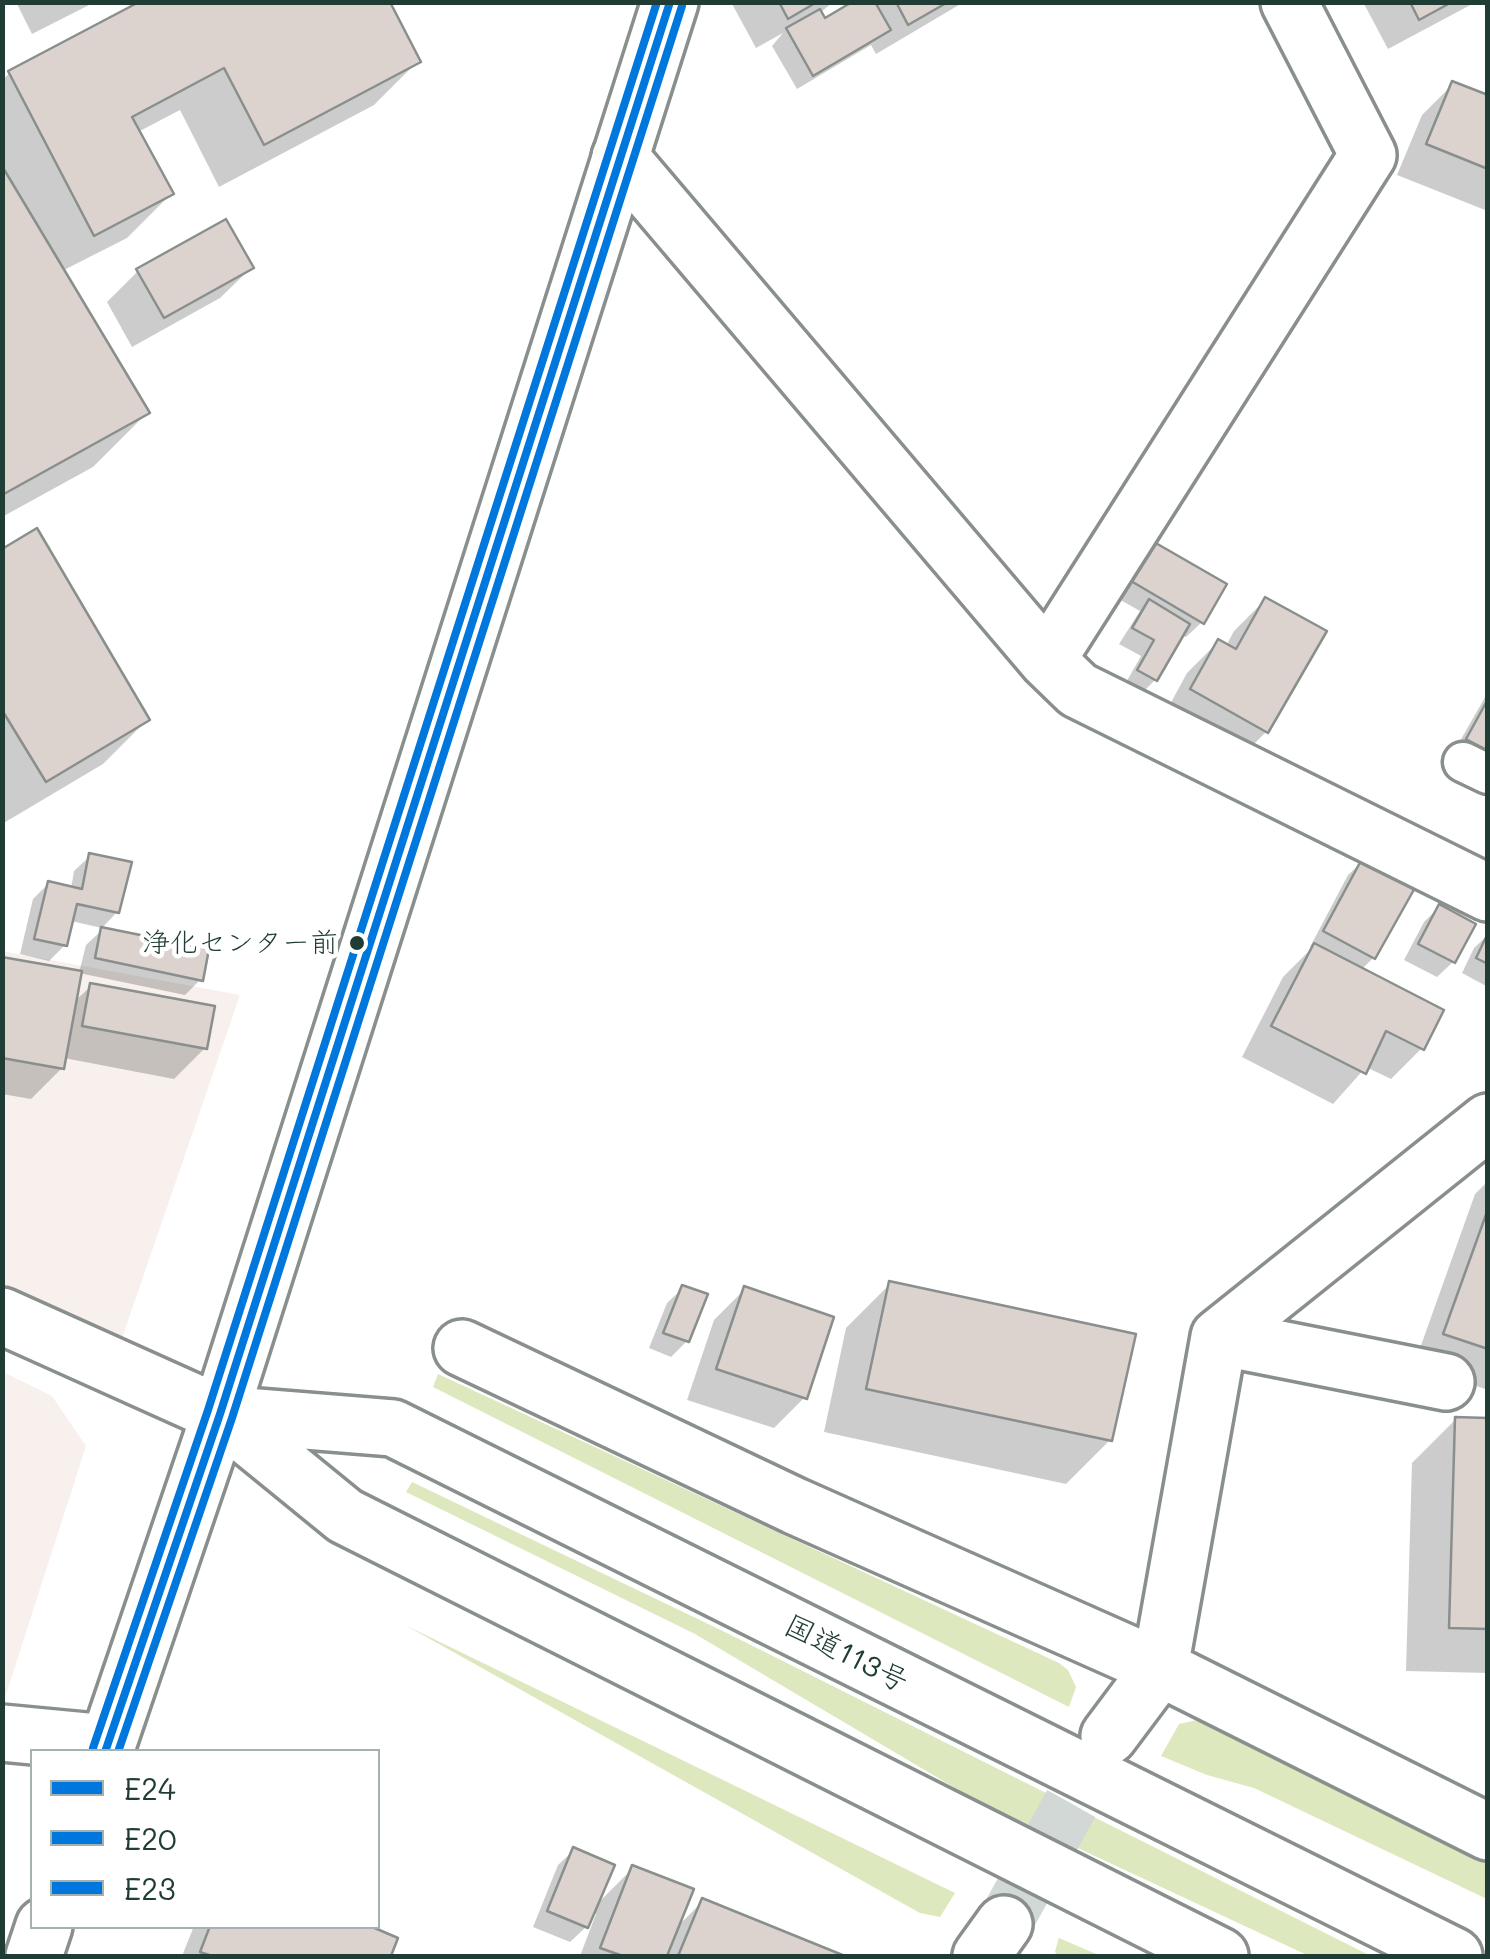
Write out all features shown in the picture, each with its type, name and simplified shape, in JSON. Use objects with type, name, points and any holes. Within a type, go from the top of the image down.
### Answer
[{"type":"main road","points":[[2,1733],[106,1748],[220,1414],[670,2]]},
{"type":"main road","points":[[1047,660],[1368,155],[1289,2]]},
{"type":"main road","points":[[620,157],[1047,660],[1078,690],[1488,892]]},
{"type":"main road","points":[[1109,1736],[1160,1668],[1220,1337],[1488,1122]]},
{"type":"main road","points":[[2,1316],[220,1414],[345,1516],[1220,1956]]},
{"type":"main road","points":[[1220,1337],[1446,1382]]},
{"type":"main road","points":[[462,1348],[796,1506],[1160,1668],[1488,1832]]},
{"type":"main road","name":"国道113号","points":[[220,1414],[394,1428],[1454,1956]]},
{"type":"main road","points":[[34,1956],[43,1929]]},
{"type":"shaded area","points":[[2,951],[240,995],[120,1344],[3,1286]]},
{"type":"shaded area","points":[[3,1372],[52,1396],[86,1446],[3,1704]]},
{"type":"green space","points":[[438,1374],[1059,1663],[1068,1670],[1076,1687],[1069,1707],[433,1387]]},
{"type":"green space","points":[[412,1482],[727,1633],[1371,1956],[1309,1956],[977,1801],[695,1634],[406,1492]]},
{"type":"green space","points":[[405,1625],[955,1893],[940,1917],[920,1913]]},
{"type":"green space","points":[[1218,1720],[1487,1855],[1487,1899],[1254,1788],[1161,1756],[1179,1724]]},
{"type":"green space","points":[[1059,1937],[1101,1956],[1058,1956],[1055,1952]]},
{"type":"building","points":[[139,2],[390,2],[421,62],[264,145],[224,68],[132,117],[174,194],[94,236],[8,71]]},
{"type":"building","points":[[779,2],[817,2],[788,19]]},
{"type":"building","points":[[852,2],[875,2],[891,30],[813,76],[786,28],[820,9],[825,18]]},
{"type":"building","points":[[896,2],[948,2],[908,25]]},
{"type":"building","points":[[1410,2],[1452,2],[1419,20]]},
{"type":"building","points":[[1452,81],[1488,95],[1488,169],[1426,144]]},
{"type":"building","points":[[2,166],[150,413],[2,495]]},
{"type":"building","points":[[226,219],[254,268],[164,318],[136,269]]},
{"type":"building","points":[[37,528],[150,720],[46,782],[2,710],[2,549]]},
{"type":"building","points":[[1154,542],[1227,584],[1204,624],[1131,581]]},
{"type":"building","points":[[1265,597],[1327,631],[1268,733],[1190,689],[1218,639],[1236,649]]},
{"type":"building","points":[[1149,599],[1190,624],[1157,681],[1137,670],[1154,640],[1132,628]]},
{"type":"building","points":[[1488,699],[1488,751],[1466,739]]},
{"type":"building","points":[[89,853],[132,862],[119,913],[77,904],[67,946],[34,939],[48,881],[82,889]]},
{"type":"building","points":[[1363,857],[1416,886],[1375,959],[1323,931]]},
{"type":"building","points":[[1439,904],[1476,924],[1455,963],[1418,944]]},
{"type":"building","points":[[101,927],[209,949],[203,981],[95,958]]},
{"type":"building","points":[[1488,933],[1488,964],[1476,958]]},
{"type":"building","points":[[1314,943],[1444,1010],[1424,1050],[1386,1031],[1366,1074],[1271,1026]]},
{"type":"building","points":[[2,957],[82,971],[64,1069],[2,1058]]},
{"type":"building","points":[[90,983],[215,1006],[207,1049],[82,1026]]},
{"type":"building","points":[[1488,1209],[1488,1349],[1443,1334]]},
{"type":"building","points":[[889,1281],[1136,1334],[1112,1441],[866,1389]]},
{"type":"building","points":[[682,1285],[708,1294],[689,1342],[663,1333]]},
{"type":"building","points":[[744,1286],[834,1317],[807,1399],[716,1369]]},
{"type":"building","points":[[1455,1417],[1488,1418],[1488,1629],[1449,1628]]},
{"type":"building","points":[[573,1847],[615,1865],[588,1928],[547,1911]]},
{"type":"building","points":[[632,1865],[694,1889],[667,1956],[623,1956],[600,1948]]},
{"type":"building","points":[[702,1898],[845,1956],[678,1956]]},
{"type":"building","points":[[209,1929],[377,1929],[398,1938],[391,1956],[212,1956],[200,1952]]},
{"type":"tunnel","points":[[1004,1924],[1109,1736]]},
{"type":"transit line","name":"E23","points":[[93,1748],[208,1410],[657,2]]},
{"type":"transit line","name":"E24","points":[[106,1749],[220,1414],[670,2]]},
{"type":"transit line","name":"E20","points":[[119,1749],[232,1418],[682,6]]},
{"type":"place","name":"浄化センター前","points":[[357,943]]}]
